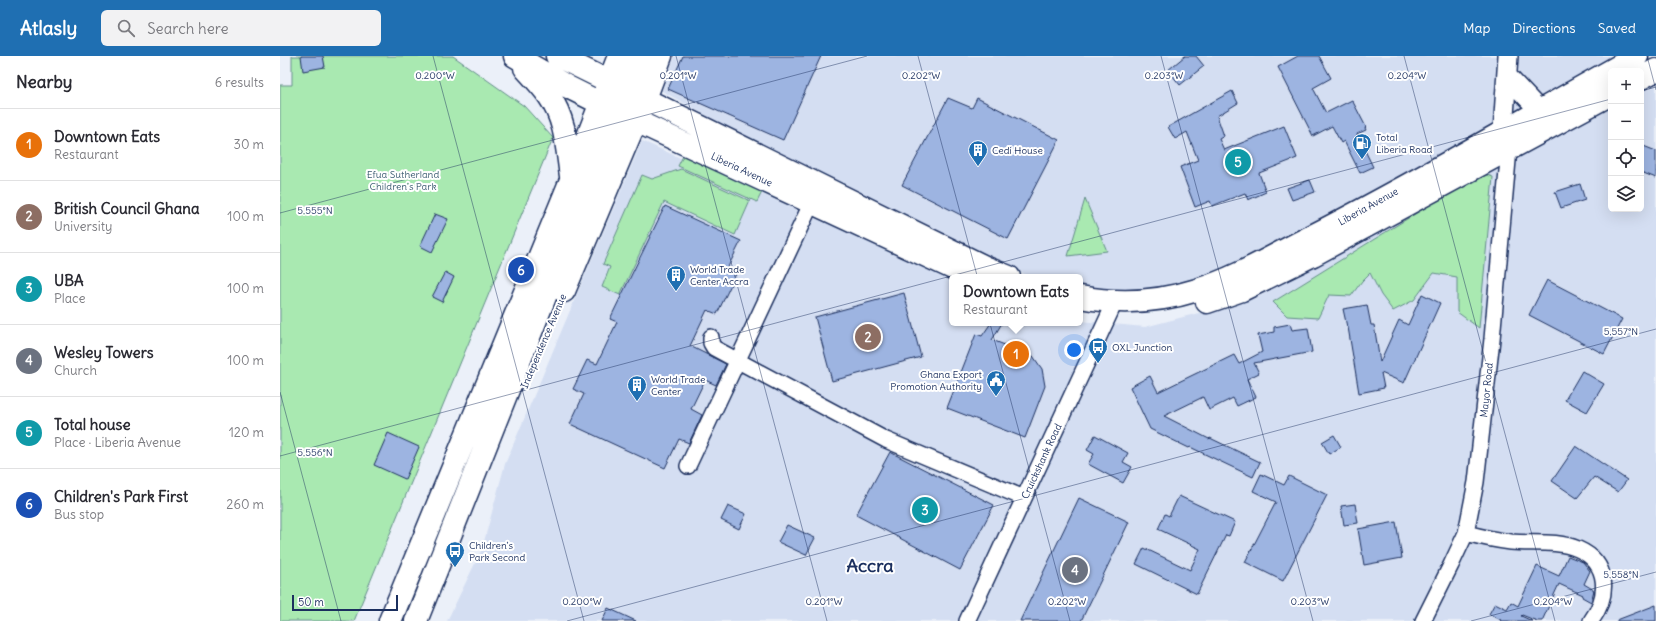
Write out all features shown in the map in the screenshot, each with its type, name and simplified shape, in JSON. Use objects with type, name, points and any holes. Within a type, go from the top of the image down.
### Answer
[{"type":"main road","name":"Liberia Avenue","points":[[515,56],[579,92],[626,116],[966,274]]},
{"type":"main road","points":[[515,56],[549,96],[558,113],[566,136],[571,180]]},
{"type":"main road","name":"Liberia Avenue","points":[[557,56],[1002,274]]},
{"type":"main road","points":[[579,92],[589,91],[593,87],[594,77],[600,77],[619,56]]},
{"type":"main road","points":[[637,95],[641,56]]},
{"type":"main road","points":[[416,621],[498,417],[626,116],[661,56]]},
{"type":"main road","name":"Liberia Avenue","points":[[1506,140],[1539,110],[1637,56]]},
{"type":"main road","points":[[1644,76],[1656,70]]},
{"type":"main road","points":[[600,77],[626,116],[648,123],[647,118],[649,113],[654,109],[664,108]]},
{"type":"main road","name":"Liberia Avenue","points":[[1083,311],[1112,308],[1145,300],[1172,296],[1196,291],[1221,282],[1506,140],[1608,95]]},
{"type":"main road","points":[[390,621],[571,180],[626,116]]},
{"type":"main road","name":"Liberia Avenue","points":[[1083,299],[1112,308]]},
{"type":"street","points":[[1506,140],[1508,56]]},
{"type":"street","points":[[1507,76],[1539,110]]},
{"type":"street","name":"Mayor Road","points":[[1422,621],[1466,533],[1476,482],[1494,324],[1506,140]]},
{"type":"street","points":[[688,466],[812,202]]},
{"type":"street","name":"Cruickshank Road","points":[[967,621],[1112,308]]},
{"type":"street","points":[[711,337],[711,343],[714,348],[886,440],[1024,498]]},
{"type":"street","points":[[1466,533],[1505,541],[1565,546],[1578,549],[1590,557],[1600,569],[1604,579],[1604,591],[1601,606],[1591,621]]},
{"type":"shaded area","points":[[675,56],[1623,56],[1306,235],[1216,275],[1128,296],[1083,289],[1083,274],[1025,274],[827,182],[662,91]]},
{"type":"shaded area","points":[[1656,84],[1656,621],[447,621],[482,549],[505,464],[642,141],[949,277],[949,326],[1083,326],[1083,321],[1145,327],[1256,298],[1498,165],[1608,109],[1608,212],[1644,212],[1644,90]]},
{"type":"green space","name":"Efua Sutherland Children's Park","points":[[292,56],[453,56],[524,106],[553,138],[354,621],[280,621],[280,85],[292,85]]},
{"type":"green space","points":[[687,148],[766,184],[757,202],[678,166]]},
{"type":"green space","points":[[681,169],[750,201],[735,235],[664,202],[620,295],[602,287],[610,267],[603,264],[642,175],[652,179]]},
{"type":"green space","points":[[1481,173],[1493,177],[1479,328],[1457,312],[1457,277],[1434,273],[1414,300],[1393,311],[1381,295],[1370,273],[1351,296],[1329,295],[1318,318],[1287,316],[1273,302]]},
{"type":"green space","points":[[1085,199],[1107,251],[1068,256]]},
{"type":"building","points":[[301,56],[323,56],[325,67],[303,71]]},
{"type":"building","points":[[683,56],[821,56],[783,140],[668,89]]},
{"type":"building","points":[[1185,56],[1196,56],[1204,66],[1180,85],[1168,70]]},
{"type":"building","points":[[1298,56],[1319,56],[1331,78],[1313,88],[1326,113],[1352,100],[1366,127],[1366,130],[1357,134],[1373,167],[1360,173],[1344,141],[1341,143],[1332,126],[1313,136],[1278,67]]},
{"type":"building","points":[[1232,91],[1238,103],[1217,116],[1224,136],[1219,139],[1224,150],[1284,126],[1297,158],[1259,173],[1266,192],[1248,200],[1245,193],[1212,206],[1210,201],[1195,207],[1180,167],[1198,160],[1187,132],[1175,139],[1168,127]]},
{"type":"building","name":"Cedi House","points":[[948,98],[972,108],[977,98],[1059,140],[1008,239],[902,185]]},
{"type":"building","points":[[1644,146],[1656,151],[1656,178],[1644,173]]},
{"type":"building","points":[[1310,180],[1315,192],[1292,200],[1287,188]]},
{"type":"building","points":[[1580,184],[1585,200],[1561,208],[1555,192]]},
{"type":"building","points":[[665,206],[741,241],[727,269],[736,274],[717,314],[707,310],[690,346],[726,364],[716,385],[705,380],[691,409],[702,415],[689,443],[679,439],[665,468],[570,424],[584,394],[573,389],[587,360],[597,364],[617,322],[610,319]]},
{"type":"building","points":[[435,214],[448,219],[432,252],[420,246]]},
{"type":"building","points":[[445,272],[454,277],[442,302],[432,297]]},
{"type":"building","points":[[1547,280],[1622,319],[1604,354],[1529,315]]},
{"type":"building","points":[[904,293],[921,357],[832,381],[815,317]]},
{"type":"building","points":[[1422,294],[1440,303],[1404,383],[1381,373],[1384,388],[1359,393],[1348,327],[1343,309],[1367,305],[1371,325],[1374,325],[1380,362],[1399,320],[1408,325]]},
{"type":"building","points":[[1290,324],[1292,330],[1308,328],[1312,352],[1254,363],[1259,373],[1247,379],[1256,397],[1237,406],[1233,398],[1209,410],[1203,397],[1164,416],[1209,439],[1210,438],[1260,462],[1253,477],[1150,429],[1130,387],[1150,376],[1158,392],[1234,355],[1239,364],[1262,352],[1258,335],[1274,332],[1274,327]]},
{"type":"building","name":"Ghana Export Promotion Authority","points":[[989,326],[1000,326],[992,340],[1033,356],[1042,369],[1045,386],[1025,438],[947,408],[976,334],[982,336]]},
{"type":"building","points":[[1582,371],[1604,384],[1587,412],[1565,400]]},
{"type":"building","points":[[388,433],[419,447],[405,479],[374,465]]},
{"type":"building","points":[[1095,435],[1128,453],[1123,462],[1132,467],[1123,483],[1088,464],[1094,454],[1087,450]]},
{"type":"building","points":[[1334,435],[1341,447],[1329,454],[1322,442]]},
{"type":"building","points":[[1576,446],[1627,480],[1618,492],[1594,477],[1577,498],[1552,481]]},
{"type":"building","points":[[890,452],[994,505],[960,570],[856,515]]},
{"type":"building","points":[[1261,474],[1284,485],[1289,476],[1327,495],[1283,581],[1245,562],[1276,502],[1253,491]]},
{"type":"building","points":[[1179,496],[1235,522],[1229,536],[1226,535],[1197,594],[1136,564],[1144,548],[1190,570],[1200,549],[1158,529],[1165,514],[1169,516]]},
{"type":"building","points":[[1079,498],[1129,522],[1081,621],[1020,621]]},
{"type":"building","points":[[1355,504],[1358,523],[1344,525],[1341,506]]},
{"type":"building","points":[[728,506],[746,514],[739,529],[721,520]]},
{"type":"building","points":[[1396,522],[1402,558],[1364,565],[1358,529]]},
{"type":"building","points":[[787,525],[815,538],[806,555],[778,542]]},
{"type":"building","points":[[1568,556],[1583,562],[1590,571],[1584,584],[1594,590],[1591,602],[1582,597],[1583,595],[1559,584],[1542,621],[1537,621],[1522,615],[1521,616],[1532,621],[1500,621],[1501,620],[1489,614],[1495,603],[1507,609],[1511,602],[1518,606],[1537,566],[1559,576]]},
{"type":"building","points":[[1656,605],[1656,621],[1617,621],[1617,620]]},
{"type":"building","points":[[608,608],[636,621],[602,621]]},
{"type":"place","name":"Total Liberia Road","points":[[1362,160]]},
{"type":"place","name":"Total house","points":[[1238,162]]},
{"type":"place","name":"Cedi House","points":[[978,167]]},
{"type":"place","name":"Children's Park First","points":[[521,270]]},
{"type":"place","name":"World Trade Center Accra","points":[[676,292]]},
{"type":"place","name":"British Council Ghana","points":[[868,337]]},
{"type":"place","name":"Downtown Eats","points":[[1016,354]]},
{"type":"place","name":"OXL Junction","points":[[1098,364]]},
{"type":"place","name":"Ghana Export Promotion Authority","points":[[996,397]]},
{"type":"place","name":"World Trade Center","points":[[637,402]]},
{"type":"place","name":"UBA","points":[[925,510]]},
{"type":"place","name":"Children's Park Second","points":[[455,568]]},
{"type":"place","name":"Wesley Towers","points":[[1075,570]]},
{"type":"district","name":"Accra","points":[[870,566]]}]
